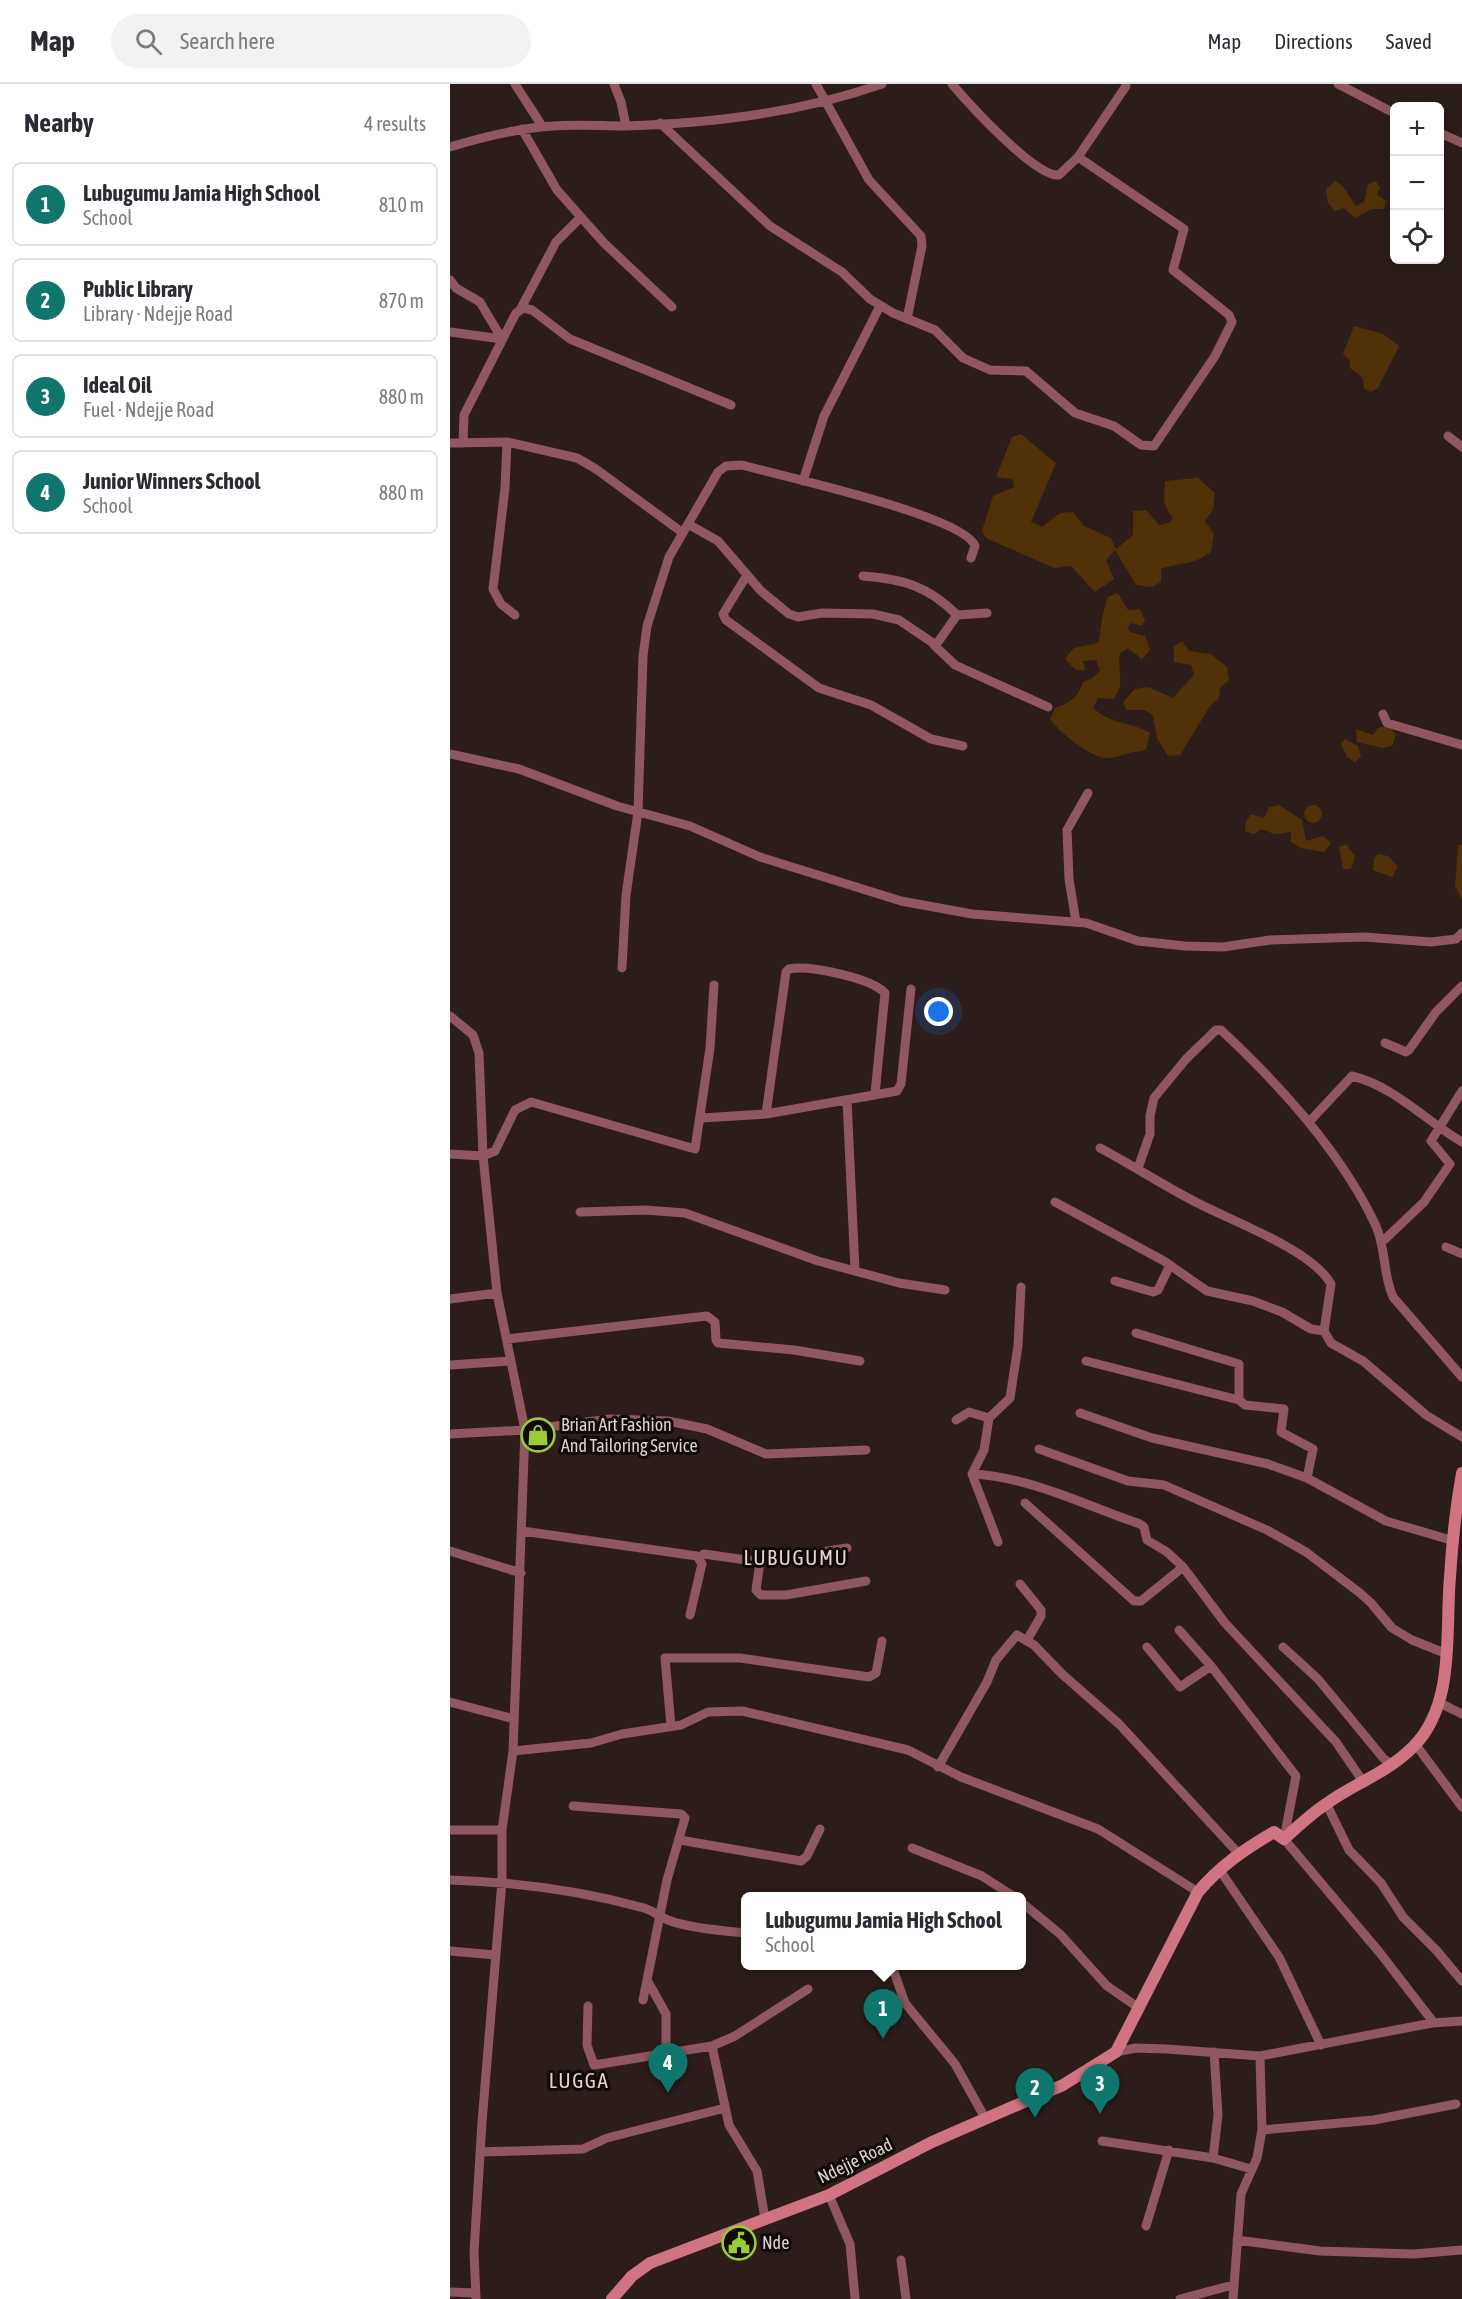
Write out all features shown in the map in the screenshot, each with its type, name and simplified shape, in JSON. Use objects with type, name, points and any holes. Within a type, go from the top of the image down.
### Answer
[{"type":"street","points":[[515,84],[542,126]]},
{"type":"street","points":[[614,84],[626,126]]},
{"type":"street","points":[[816,84],[828,102],[869,180],[921,236],[922,246],[907,319]]},
{"type":"street","points":[[450,147],[542,126],[626,126],[769,114],[828,102],[882,84]]},
{"type":"street","points":[[952,84],[985,122],[1046,172],[1059,175],[1077,158],[1126,86]]},
{"type":"street","points":[[1338,84],[1390,110]]},
{"type":"street","points":[[660,123],[770,226],[842,272],[858,290],[880,306],[938,332],[963,358],[990,370],[1026,371],[1075,413],[1114,426],[1141,445],[1154,446],[1215,356],[1232,322],[1229,315],[1173,270],[1184,229],[1077,158]]},
{"type":"street","points":[[522,129],[557,190],[651,290],[672,307]]},
{"type":"street","points":[[1444,135],[1462,143]]},
{"type":"street","points":[[463,443],[464,415],[502,339],[556,242],[581,217]]},
{"type":"street","points":[[450,280],[456,288],[480,302],[502,339]]},
{"type":"street","points":[[803,481],[824,416],[880,306]]},
{"type":"street","points":[[520,310],[532,310],[570,339],[731,405]]},
{"type":"street","points":[[450,332],[502,339]]},
{"type":"street","points":[[1448,436],[1462,447]]},
{"type":"street","points":[[507,442],[506,488],[493,589],[501,604],[514,615]]},
{"type":"street","points":[[450,443],[507,442],[577,458],[686,529],[718,541],[761,591],[789,614],[798,617],[822,613],[873,614],[899,620],[934,645],[955,665],[1048,707]]},
{"type":"street","points":[[622,968],[626,895],[638,812],[643,656],[647,626],[669,557],[718,472],[726,466],[742,465],[856,496],[892,503],[947,525],[975,542],[970,558]]},
{"type":"street","points":[[747,575],[723,614],[726,620],[819,688],[871,705],[931,739],[963,746]]},
{"type":"street","points":[[863,576],[898,579],[910,583],[957,615],[987,613]]},
{"type":"street","points":[[934,645],[938,644],[957,615]]},
{"type":"street","points":[[1383,714],[1387,723],[1462,745]]},
{"type":"street","points":[[450,754],[519,769],[638,812],[690,826],[760,857],[901,901],[972,914],[1076,922],[1109,930],[1138,941],[1185,946],[1223,947],[1270,940],[1364,937],[1431,942],[1461,938]]},
{"type":"street","points":[[1076,922],[1069,879],[1067,830],[1088,793]]},
{"type":"street","points":[[766,1114],[786,972],[789,969],[810,968],[867,982],[885,993],[875,1094]]},
{"type":"street","points":[[450,1154],[483,1156],[495,1151],[515,1110],[528,1102],[604,1122],[692,1150],[696,1147],[702,1118],[700,1108],[710,1048],[714,985]]},
{"type":"street","points":[[1386,1043],[1406,1052],[1409,1050],[1436,1012],[1462,986]]},
{"type":"street","points":[[702,1118],[766,1114],[895,1091],[900,1088],[911,989]]},
{"type":"street","points":[[450,1016],[472,1035],[479,1053],[483,1156],[497,1293],[525,1430],[513,1751],[502,1830],[502,1881],[480,2152],[475,2296],[450,2292]]},
{"type":"street","points":[[1138,1168],[1150,1134],[1150,1111],[1154,1098],[1186,1059],[1216,1030],[1222,1031],[1309,1122],[1362,1200],[1382,1242],[1389,1289],[1393,1297],[1462,1377]]},
{"type":"street","points":[[1309,1122],[1352,1076],[1362,1079],[1419,1110],[1438,1127],[1462,1142]]},
{"type":"street","points":[[1382,1242],[1424,1202],[1450,1164],[1431,1141],[1462,1091]]},
{"type":"street","points":[[847,1100],[855,1270]]},
{"type":"street","points":[[1100,1148],[1225,1218],[1284,1244],[1328,1279],[1331,1286],[1324,1331],[1331,1343],[1363,1361],[1426,1415],[1462,1437]]},
{"type":"street","points":[[1055,1202],[1170,1265],[1207,1291],[1253,1300],[1282,1312],[1311,1329],[1324,1331]]},
{"type":"street","points":[[580,1212],[645,1210],[685,1213],[818,1261],[898,1283],[945,1290]]},
{"type":"street","points":[[1446,1247],[1462,1254]]},
{"type":"street","points":[[1115,1281],[1153,1292],[1158,1290],[1170,1265]]},
{"type":"street","points":[[998,1542],[972,1474],[984,1450],[989,1418],[1010,1398],[1018,1346],[1021,1287]]},
{"type":"street","points":[[450,1299],[497,1293]]},
{"type":"street","points":[[507,1339],[707,1316],[715,1322],[717,1343],[794,1350],[860,1361]]},
{"type":"street","points":[[1136,1333],[1239,1364],[1239,1400]]},
{"type":"street","points":[[450,1365],[512,1361]]},
{"type":"street","points":[[1086,1361],[1239,1400],[1245,1405],[1284,1409],[1281,1432],[1313,1449],[1307,1478]]},
{"type":"street","points":[[956,1420],[969,1412],[989,1418]]},
{"type":"street","points":[[1080,1413],[1152,1438],[1248,1457],[1307,1478],[1386,1521],[1454,1541]]},
{"type":"street","points":[[450,1434],[525,1430],[610,1419],[668,1421],[707,1430],[766,1454],[866,1450]]},
{"type":"street","points":[[1039,1449],[1118,1478],[1164,1485],[1267,1530],[1306,1552],[1360,1593],[1392,1628],[1412,1640],[1447,1654]]},
{"type":"street","points":[[1284,1839],[1326,1803],[1394,1765],[1416,1745],[1438,1702],[1443,1687],[1447,1654],[1449,1578],[1462,1473]]},
{"type":"street","points":[[972,1474],[1001,1475],[1035,1485],[1140,1524],[1150,1543],[1167,1552],[1183,1567],[1225,1623],[1336,1742],[1364,1783]]},
{"type":"street","points":[[1025,1503],[1134,1601],[1141,1601],[1183,1567]]},
{"type":"street","points":[[522,1531],[699,1557],[704,1554],[760,1562],[847,1548]]},
{"type":"street","points":[[450,1551],[521,1573]]},
{"type":"street","points":[[690,1615],[702,1564],[699,1557]]},
{"type":"street","points":[[760,1562],[756,1590],[761,1595],[786,1595],[866,1581]]},
{"type":"street","points":[[1020,1584],[1041,1610],[1041,1616],[1027,1640]]},
{"type":"street","points":[[1179,1630],[1211,1666],[1296,1776],[1284,1839]]},
{"type":"street","points":[[938,1767],[987,1682],[996,1659],[1017,1635],[1027,1640],[1119,1724],[1238,1853]]},
{"type":"street","points":[[671,1726],[665,1658],[740,1658],[869,1677],[876,1672],[882,1641]]},
{"type":"street","points":[[1148,1647],[1180,1688],[1211,1666]]},
{"type":"street","points":[[1284,1647],[1318,1679],[1384,1759],[1394,1765]]},
{"type":"street","points":[[450,1702],[514,1719]]},
{"type":"street","points":[[1438,1702],[1462,1714]]},
{"type":"street","points":[[513,1751],[591,1743],[622,1734],[671,1726],[708,1712],[742,1711],[908,1750],[938,1767],[1098,1829],[1197,1892]]},
{"type":"street","points":[[1416,1745],[1462,1807]]},
{"type":"street","points":[[1326,1803],[1349,1850],[1381,1883],[1403,1917],[1437,1951],[1462,1981]]},
{"type":"street","points":[[573,1806],[681,1814],[685,1818],[667,1880],[643,2000]]},
{"type":"street","points":[[680,1840],[801,1861],[807,1856],[820,1829]]},
{"type":"street","points":[[450,1830],[502,1830]]},
{"type":"street","points":[[1116,2052],[1197,1892],[1238,1853],[1274,1832],[1284,1839],[1380,1953],[1434,2023]]},
{"type":"street","points":[[912,1848],[982,1876],[1007,1892]]},
{"type":"street","points":[[1219,1869],[1279,1957],[1321,2045]]},
{"type":"street","points":[[450,1880],[502,1881],[604,1899],[661,1914],[669,1921],[718,1931],[741,1933]]},
{"type":"street","points":[[1026,1906],[1060,1934],[1107,1986],[1139,2008]]},
{"type":"street","points":[[450,1950],[495,1955]]},
{"type":"street","points":[[893,1970],[904,2003],[955,2064],[986,2118]]},
{"type":"street","points":[[647,1980],[666,2014],[666,2053]]},
{"type":"street","points":[[588,2006],[587,2044],[594,2065],[712,2046],[735,2037],[808,1989]]},
{"type":"street","points":[[1116,2052],[1136,2048],[1260,2056],[1434,2023],[1462,2021]]},
{"type":"street","points":[[712,2046],[730,2128],[758,2171],[765,2219]]},
{"type":"street","name":"Ndejje Road","points":[[612,2299],[633,2276],[650,2263],[828,2195],[932,2142],[1063,2085],[1116,2052]]},
{"type":"street","points":[[1213,2158],[1218,2115],[1214,2052]]},
{"type":"street","points":[[1233,2299],[1241,2194],[1257,2158],[1262,2130],[1264,2097],[1260,2056]]},
{"type":"street","points":[[1262,2130],[1374,2120],[1456,2104]]},
{"type":"street","points":[[480,2152],[583,2149],[607,2138],[725,2108]]},
{"type":"street","points":[[1102,2141],[1213,2158],[1251,2169]]},
{"type":"street","points":[[1146,2226],[1169,2150]]},
{"type":"street","points":[[828,2195],[850,2244],[855,2298]]},
{"type":"street","points":[[1237,2240],[1320,2251],[1413,2254],[1462,2250]]},
{"type":"street","points":[[901,2260],[906,2299]]},
{"type":"street","points":[[1180,2299],[1233,2284]]},
{"type":"shaded area","points":[[1335,181],[1342,185],[1356,206],[1364,202],[1368,184],[1376,181],[1380,188],[1377,195],[1386,201],[1384,209],[1372,209],[1355,218],[1344,208],[1335,211],[1328,203],[1326,189]]},
{"type":"shaded area","points":[[1354,326],[1383,334],[1399,346],[1378,388],[1371,392],[1364,389],[1363,378],[1350,368],[1350,360],[1343,354]]},
{"type":"shaded area","points":[[1021,434],[1056,463],[1031,522],[1042,527],[1060,513],[1073,512],[1084,526],[1111,538],[1116,549],[1133,535],[1133,511],[1146,510],[1159,525],[1171,522],[1173,517],[1164,501],[1165,481],[1198,478],[1215,493],[1213,510],[1205,521],[1214,534],[1211,552],[1192,562],[1161,569],[1161,582],[1151,587],[1136,585],[1115,550],[1106,560],[1114,579],[1095,592],[1071,566],[1054,568],[986,538],[982,531],[993,496],[1014,487],[1012,479],[996,477],[1012,437]]},
{"type":"shaded area","points":[[1118,593],[1128,610],[1140,609],[1145,620],[1141,626],[1132,623],[1127,627],[1130,632],[1145,636],[1150,650],[1142,659],[1128,648],[1120,654],[1120,683],[1117,694],[1113,699],[1098,698],[1093,708],[1108,718],[1150,733],[1146,749],[1106,758],[1092,754],[1075,743],[1050,719],[1055,708],[1073,699],[1083,682],[1093,678],[1100,670],[1096,660],[1083,661],[1085,670],[1076,670],[1065,659],[1074,648],[1098,643],[1108,597]]},
{"type":"shaded area","points":[[1182,641],[1189,651],[1211,654],[1227,667],[1229,680],[1220,688],[1219,698],[1210,706],[1180,755],[1168,756],[1157,738],[1153,715],[1144,710],[1127,710],[1123,702],[1135,689],[1148,687],[1173,698],[1194,675],[1191,665],[1174,662],[1174,646]]},
{"type":"shaded area","points":[[1388,726],[1396,734],[1392,746],[1383,748],[1357,742],[1356,729],[1373,735],[1378,728]]},
{"type":"shaded area","points":[[1345,739],[1358,746],[1361,757],[1355,762],[1347,757],[1341,744]]},
{"type":"shaded area","points":[[1279,805],[1302,820],[1306,841],[1323,836],[1331,843],[1324,852],[1301,848],[1291,842],[1291,832],[1274,834],[1262,829],[1254,834],[1245,831],[1245,824],[1251,814],[1264,818],[1269,807]]},
{"type":"shaded area","points":[[1313,805],[1319,808],[1322,814],[1319,820],[1313,823],[1307,820],[1304,814],[1307,808]]},
{"type":"shaded area","points":[[1346,844],[1355,856],[1351,869],[1343,869],[1339,847]]},
{"type":"shaded area","points":[[1458,845],[1462,845],[1462,899],[1455,887]]},
{"type":"shaded area","points":[[1378,854],[1388,856],[1398,867],[1392,877],[1373,870],[1374,859]]},
{"type":"place","name":"Brian Art Fashion And Tailoring Service","points":[[538,1435]]},
{"type":"place","name":"Lubugumu Jamia High School","points":[[883,2039]]},
{"type":"place","name":"Junior Winners School","points":[[668,2093]]},
{"type":"place","name":"Ideal Oil","points":[[1100,2114]]},
{"type":"place","name":"Public Library","points":[[1035,2118]]},
{"type":"place","name":"Nde","points":[[739,2243]]},
{"type":"district","name":"LUBUGUMU","points":[[796,1558]]},
{"type":"district","name":"LUGGA","points":[[579,2081]]}]
